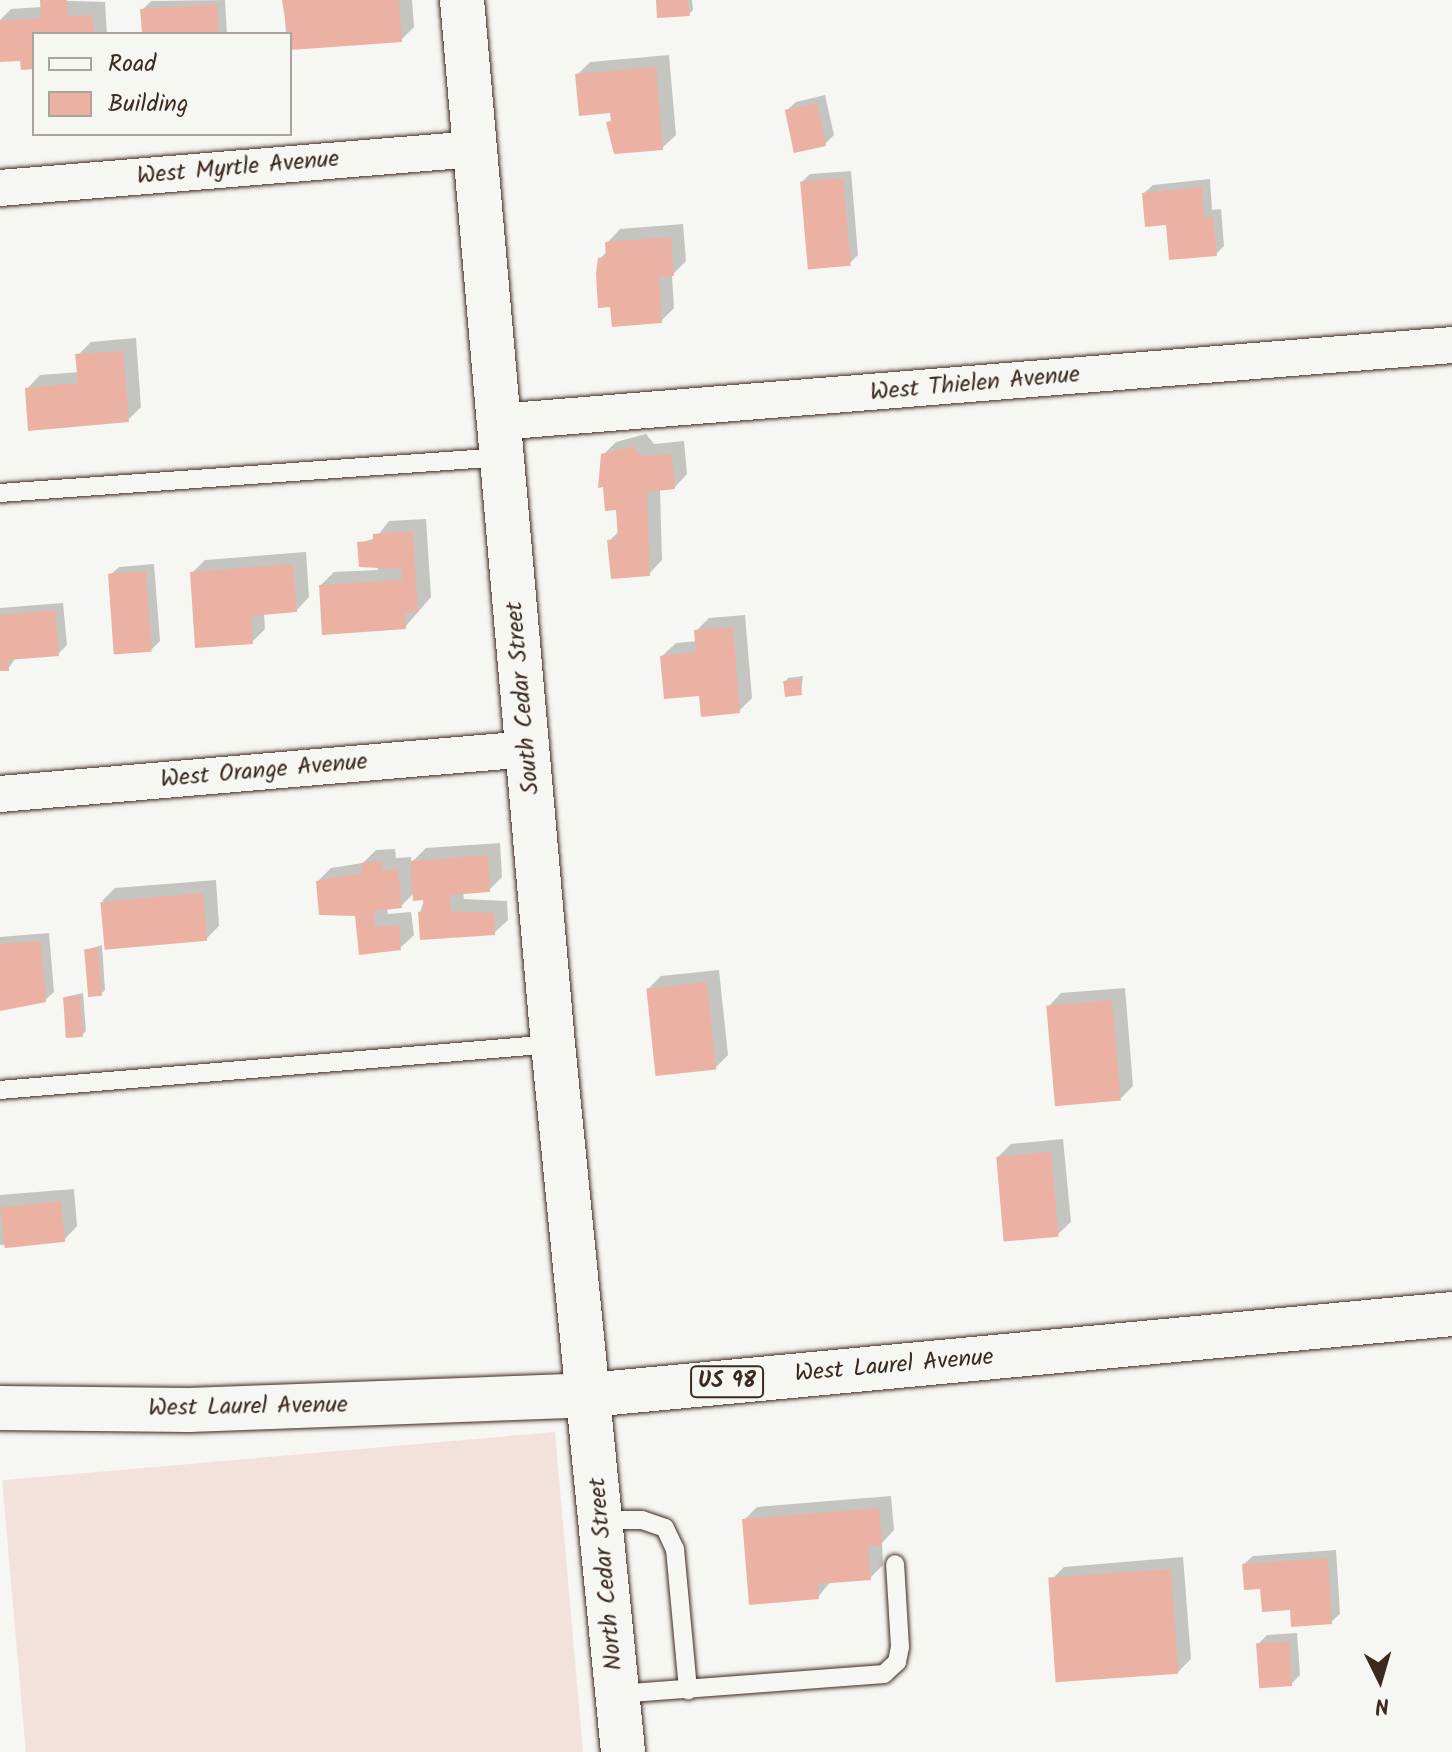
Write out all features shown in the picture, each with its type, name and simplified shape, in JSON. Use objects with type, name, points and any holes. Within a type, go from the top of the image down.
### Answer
[{"type":"street","name":"South Cedar Street","points":[[462,0],[553,1044],[589,1395]]},
{"type":"street","name":"West Myrtle Avenue","points":[[0,188],[475,149]]},
{"type":"street","name":"West Thielen Avenue","points":[[500,440],[1452,345]]},
{"type":"street","name":"West Orange Avenue","points":[[0,794],[528,749]]},
{"type":"street","name":"West Laurel Avenue","points":[[0,1408],[189,1410],[589,1395],[1452,1314]]},
{"type":"street","name":"North Cedar Street","points":[[589,1395],[623,1752]]},
{"type":"lane","points":[[0,493],[500,440]]},
{"type":"lane","points":[[0,1090],[553,1044]]},
{"type":"lane","points":[[601,1520],[642,1520],[665,1528],[675,1549],[688,1690]]},
{"type":"lane","points":[[617,1694],[884,1674],[897,1662],[900,1647],[895,1564]]},
{"type":"shaded area","points":[[555,1432],[583,1752],[26,1752],[2,1480]]},
{"type":"building","points":[[40,0],[67,0],[68,16],[92,15],[94,32],[32,32],[32,69],[21,70],[20,61],[0,62],[0,21],[41,18]]},
{"type":"building","points":[[282,0],[399,0],[402,42],[292,50],[292,32],[287,32]]},
{"type":"building","points":[[656,0],[688,0],[690,16],[657,18]]},
{"type":"building","points":[[217,4],[219,32],[142,32],[140,9]]},
{"type":"building","points":[[656,67],[663,150],[614,154],[606,122],[611,121],[610,113],[579,116],[575,74]]},
{"type":"building","points":[[817,103],[826,146],[794,153],[785,110]]},
{"type":"building","points":[[843,178],[851,266],[808,269],[800,182]]},
{"type":"building","points":[[1202,187],[1204,217],[1213,217],[1217,256],[1169,260],[1166,225],[1145,227],[1142,193]]},
{"type":"building","points":[[671,237],[674,276],[659,277],[662,323],[612,327],[610,307],[598,308],[596,274],[598,258],[606,257],[605,242]]},
{"type":"building","points":[[123,351],[129,422],[28,431],[25,388],[78,383],[75,354]]},
{"type":"building","points":[[633,446],[641,456],[672,454],[675,489],[647,492],[650,576],[611,579],[607,540],[618,539],[616,510],[605,511],[603,487],[598,488],[601,454]]},
{"type":"building","points":[[413,531],[418,612],[405,613],[406,629],[322,635],[319,585],[402,580],[401,569],[359,567],[357,542],[373,541],[373,534]]},
{"type":"building","points":[[293,564],[297,612],[251,616],[253,644],[195,648],[190,572]]},
{"type":"building","points":[[146,571],[152,652],[114,654],[108,574]]},
{"type":"building","points":[[55,610],[59,656],[8,660],[9,671],[0,671],[0,615]]},
{"type":"building","points":[[733,627],[740,713],[701,717],[699,696],[664,699],[660,656],[696,652],[694,630]]},
{"type":"building","points":[[800,679],[802,695],[785,697],[783,681]]},
{"type":"building","points":[[488,855],[490,892],[450,895],[451,911],[494,913],[495,935],[420,940],[418,912],[424,911],[423,900],[413,901],[410,861]]},
{"type":"building","points":[[382,861],[383,871],[398,869],[402,908],[374,911],[375,927],[399,925],[401,950],[359,955],[355,916],[319,915],[316,881],[362,873],[361,863]]},
{"type":"building","points":[[203,893],[207,941],[105,950],[100,902]]},
{"type":"building","points":[[41,941],[46,1002],[0,1011],[0,944]]},
{"type":"building","points":[[98,948],[102,996],[88,997],[84,949]]},
{"type":"building","points":[[707,982],[716,1070],[656,1076],[646,988]]},
{"type":"building","points":[[80,996],[83,1037],[66,1038],[63,997]]},
{"type":"building","points":[[1112,1000],[1121,1101],[1055,1106],[1046,1006]]},
{"type":"building","points":[[1051,1152],[1058,1237],[1004,1241],[996,1157]]},
{"type":"building","points":[[61,1201],[65,1242],[5,1248],[0,1207]]},
{"type":"building","points":[[879,1508],[882,1546],[868,1546],[871,1580],[818,1584],[819,1599],[749,1605],[742,1519]]},
{"type":"building","points":[[1328,1558],[1332,1624],[1291,1627],[1290,1610],[1262,1612],[1260,1589],[1244,1590],[1242,1564]]},
{"type":"building","points":[[1171,1569],[1178,1674],[1056,1682],[1048,1578]]},
{"type":"building","points":[[1289,1641],[1292,1686],[1259,1688],[1256,1643]]}]
